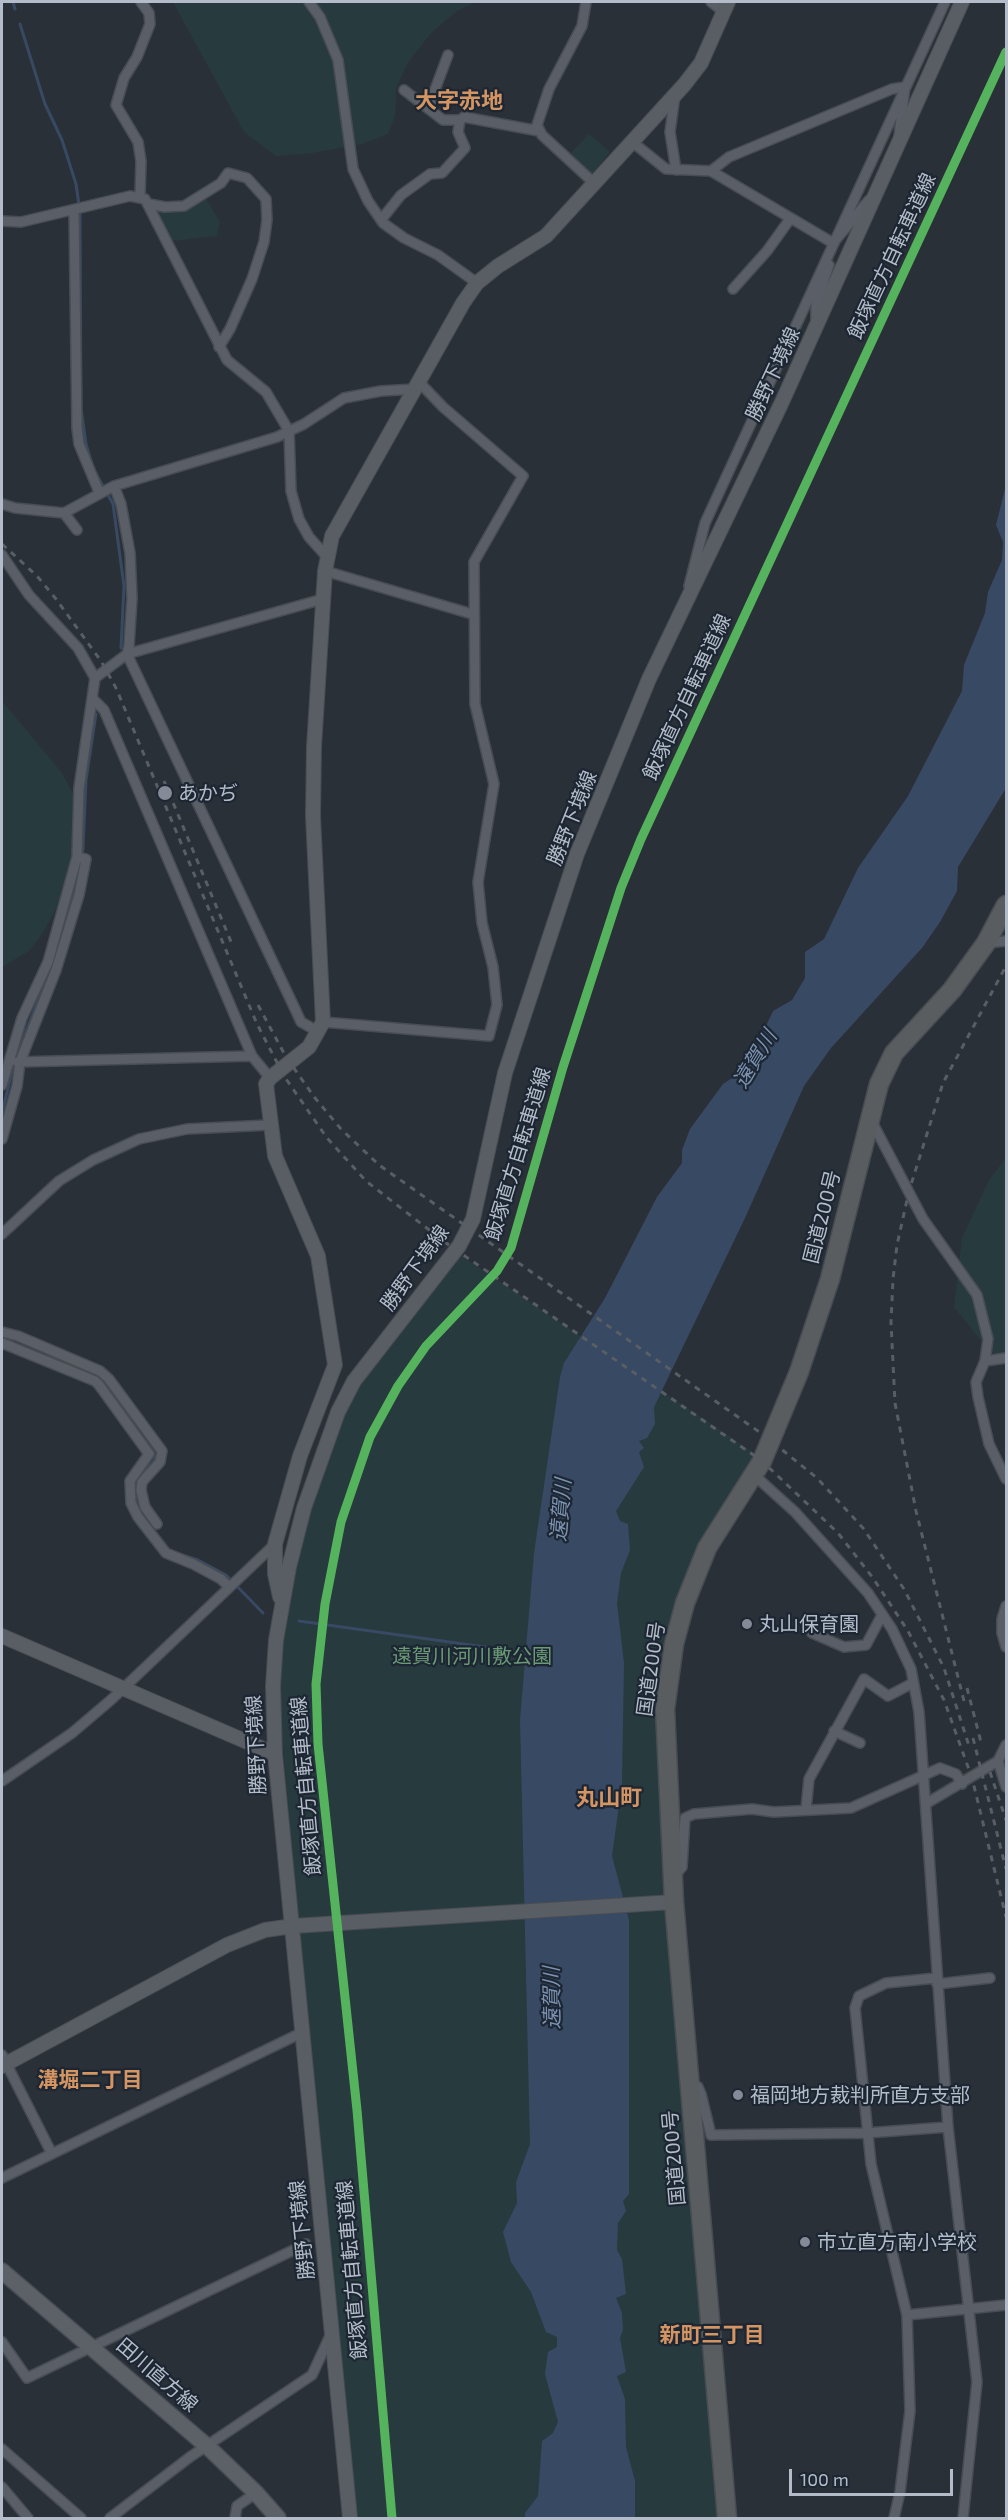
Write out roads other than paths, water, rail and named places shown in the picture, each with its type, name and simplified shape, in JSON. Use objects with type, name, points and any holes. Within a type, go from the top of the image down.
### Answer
[{"type":"highway","name":"国道200号","points":[[727,2518],[689,2081],[670,1903],[673,1876],[665,1709],[674,1644],[685,1604],[707,1548],[754,1475],[799,1372],[830,1279],[879,1084],[894,1053],[952,990],[986,943],[1006,905]]},
{"type":"main road","name":"田川直方線","points":[[2,2271],[207,2447],[256,2493],[278,2518]]},
{"type":"street","points":[[140,196],[141,161],[138,142],[116,105],[124,78],[137,57],[150,24],[149,13],[141,2]]},
{"type":"street","points":[[309,2],[320,17],[338,60],[353,169],[368,201],[381,220],[404,238],[438,255],[477,283]]},
{"type":"street","points":[[538,131],[539,114],[582,26],[586,2]]},
{"type":"street","points":[[281,1602],[275,1574],[275,1544],[300,1456],[334,1365],[318,1256],[306,1224],[282,1178],[275,1156],[269,1125],[266,1084],[270,1078],[303,1052],[321,1027],[313,816],[316,690],[326,564],[332,536],[463,303],[477,283],[498,266],[546,236],[675,95],[701,63],[726,7],[711,2]]},
{"type":"street","points":[[688,599],[689,584],[705,523],[945,2]]},
{"type":"street","points":[[951,26],[954,2]]},
{"type":"street","name":"勝野下境線","points":[[350,2518],[333,2330],[301,2033],[299,1925],[275,1754],[273,1686],[281,1602],[304,1508],[338,1412],[354,1381],[459,1246],[473,1219],[505,1073],[574,865],[649,679],[816,325],[962,2]]},
{"type":"street","points":[[428,108],[448,55]]},
{"type":"street","points":[[899,142],[899,124],[905,87]]},
{"type":"street","points":[[711,171],[729,157],[891,89],[905,87]]},
{"type":"street","points":[[404,90],[443,120],[460,120],[468,115],[538,131],[594,183]]},
{"type":"street","points":[[675,95],[669,132],[676,170]]},
{"type":"street","points":[[381,220],[401,195],[430,174],[442,173],[465,148],[458,132],[460,120]]},
{"type":"street","points":[[631,141],[657,165],[676,170],[711,171],[833,243]]},
{"type":"street","points":[[149,204],[165,207],[184,206],[221,183],[228,172],[247,178],[266,199],[267,220],[264,242],[252,279],[230,329],[219,347]]},
{"type":"street","points":[[833,243],[877,192]]},
{"type":"street","points":[[2,220],[21,222],[130,196],[140,196],[149,204],[227,360],[266,392],[289,431],[291,491],[299,519],[326,564],[472,614]]},
{"type":"street","points":[[2,504],[15,508],[64,513],[106,489],[289,431],[344,398],[417,386],[523,476],[474,562],[472,614],[475,704],[494,784],[478,882],[482,923],[493,967],[497,1005],[489,1036],[321,1027],[301,1022],[127,654],[132,598],[130,553],[121,504],[106,489],[82,451],[76,428],[74,210]]},
{"type":"street","points":[[733,289],[767,251],[790,219]]},
{"type":"street","points":[[816,325],[816,304],[829,265],[829,253]]},
{"type":"street","points":[[64,513],[77,530]]},
{"type":"street","points":[[2,555],[30,595],[78,648],[95,678],[79,788],[79,895],[59,960],[20,1062],[2,1139]]},
{"type":"street","points":[[95,678],[127,654],[323,599]]},
{"type":"street","points":[[92,698],[104,710],[140,800],[252,1056],[270,1078]]},
{"type":"street","points":[[2,1085],[22,1018],[48,962],[80,857]]},
{"type":"street","points":[[986,943],[1006,941]]},
{"type":"street","points":[[10,1062],[252,1056]]},
{"type":"street","points":[[870,1118],[923,1219],[977,1295],[988,1339],[985,1361],[976,1382],[978,1397],[985,1432],[1006,1479]]},
{"type":"street","points":[[2,1234],[59,1182],[93,1160],[138,1139],[188,1129],[269,1125]]},
{"type":"street","points":[[2,1332],[18,1336],[100,1371],[109,1379],[162,1451],[160,1462],[142,1482],[142,1514],[166,1553],[232,1584]]},
{"type":"street","points":[[2,1342],[99,1385],[149,1454],[130,1481],[131,1503],[157,1524]]},
{"type":"street","points":[[985,1361],[1006,1358]]},
{"type":"street","points":[[754,1475],[795,1512],[841,1561],[882,1615],[911,1669],[919,1712],[925,1774],[936,1981],[948,2127],[977,2382],[963,2518]]},
{"type":"street","points":[[2,1781],[72,1733],[150,1665],[275,1544]]},
{"type":"street","points":[[1006,1606],[1002,1619],[1002,1633],[1006,1647]]},
{"type":"street","points":[[812,1634],[844,1647],[866,1645],[882,1615]]},
{"type":"street","points":[[2,1636],[275,1754]]},
{"type":"street","points":[[806,1809],[809,1779],[864,1678],[888,1696],[913,1683]]},
{"type":"street","points":[[834,1731],[860,1743]]},
{"type":"street","points":[[927,1803],[998,1761],[1006,1745]]},
{"type":"street","points":[[998,1761],[1006,1787]]},
{"type":"street","points":[[673,1876],[679,1873],[682,1867],[685,1818],[694,1814],[752,1809],[774,1812],[851,1808],[940,1768],[956,1774],[962,1784]]},
{"type":"street","points":[[51,2154],[3,2062],[248,1935],[299,1925],[670,1903]]},
{"type":"street","points":[[894,2518],[900,2492],[910,2411],[907,2315],[866,2133],[855,2001],[865,1991],[886,1983],[990,1978]]},
{"type":"street","points":[[2,2178],[301,2033]]},
{"type":"street","points":[[689,2081],[698,2087],[711,2135],[866,2133],[948,2127]]},
{"type":"street","points":[[2,2342],[27,2378],[306,2244]]},
{"type":"street","points":[[907,2315],[1006,2305]]},
{"type":"street","points":[[110,2518],[122,2507],[312,2375],[333,2330]]},
{"type":"street","points":[[2,2449],[81,2518]]},
{"type":"street","points":[[2,2487],[28,2518]]},
{"type":"street","points":[[235,2518],[237,2506],[256,2493]]},
{"type":"water","name":"遠賀川","points":[[1006,485],[1006,788],[958,867],[957,891],[940,922],[922,948],[831,1048],[804,1086],[745,1218],[654,1407],[655,1424],[647,1438],[639,1441],[644,1448],[639,1452],[644,1467],[616,1511],[620,1521],[628,1524],[630,1550],[621,1573],[617,1603],[624,1663],[622,1784],[612,1856],[629,1920],[629,2194],[623,2201],[626,2211],[618,2223],[617,2250],[622,2259],[626,2294],[616,2298],[622,2313],[623,2330],[620,2338],[626,2372],[617,2376],[625,2399],[626,2447],[635,2481],[635,2518],[525,2518],[525,2513],[538,2496],[542,2441],[553,2433],[558,2422],[545,2374],[548,2352],[557,2347],[557,2337],[546,2332],[531,2292],[511,2262],[503,2232],[517,2203],[516,2182],[530,2144],[520,1720],[534,1553],[560,1377],[564,1363],[605,1298],[657,1197],[682,1163],[682,1150],[690,1129],[723,1084],[746,1069],[773,1011],[792,1000],[805,978],[805,952],[824,939],[858,868],[908,796],[962,691],[964,665],[985,613],[988,592],[1002,560],[1003,542],[996,525]]},
{"type":"waterway","points":[[13,2],[15,9]]},
{"type":"waterway","points":[[20,24],[45,104],[62,140],[76,184],[79,205]]},
{"type":"waterway","points":[[80,212],[81,408],[86,444],[92,464]]},
{"type":"waterway","points":[[94,470],[113,504],[124,586],[121,648]]},
{"type":"waterway","points":[[17,1055],[51,966],[75,889],[83,849],[86,780],[96,714]]},
{"type":"waterway","points":[[2,1113],[12,1071]]},
{"type":"waterway","points":[[2,1338],[101,1379],[117,1402]]},
{"type":"waterway","points":[[140,1434],[154,1452],[154,1461],[135,1480],[134,1489],[138,1509],[150,1525]]},
{"type":"waterway","points":[[182,1555],[198,1560],[226,1575],[263,1613]]},
{"type":"waterway","points":[[299,1621],[528,1653]]},
{"type":"railway","points":[[2,544],[37,576],[56,599],[101,661],[116,688],[257,1024],[284,1076],[327,1138],[366,1181],[446,1243],[762,1461],[838,1533],[873,1578],[908,1631],[944,1700],[972,1778],[1006,1917]]},
{"type":"railway","points":[[164,781],[232,944]]},
{"type":"railway","points":[[964,1701],[916,1511],[895,1403],[891,1322],[893,1279],[897,1245],[909,1191],[943,1083],[1006,966]]},
{"type":"railway","points":[[258,1005],[286,1057],[315,1098],[341,1129],[379,1165],[765,1436],[817,1478],[863,1528],[904,1589],[944,1668],[970,1749]]},
{"type":"railway","points":[[967,1688],[982,1746]]},
{"type":"railway","points":[[973,1738],[1006,1869]]},
{"type":"railway","points":[[990,1772],[1006,1820]]},
{"type":"place","name":"あかぢ","points":[[165,793]]},
{"type":"place","name":"丸山保育園","points":[[747,1624]]},
{"type":"place","name":"福岡地方裁判所直方支部","points":[[738,2095]]},
{"type":"place","name":"市立直方南小学校","points":[[805,2242]]},
{"type":"district","name":"大字赤地","points":[[459,101]]},
{"type":"district","name":"丸山町","points":[[609,1798]]},
{"type":"district","name":"溝堀二丁目","points":[[90,2080]]},
{"type":"district","name":"新町三丁目","points":[[712,2335]]},
{"type":"park label","name":"遠賀川河川敷公園","points":[[472,1656]]}]
